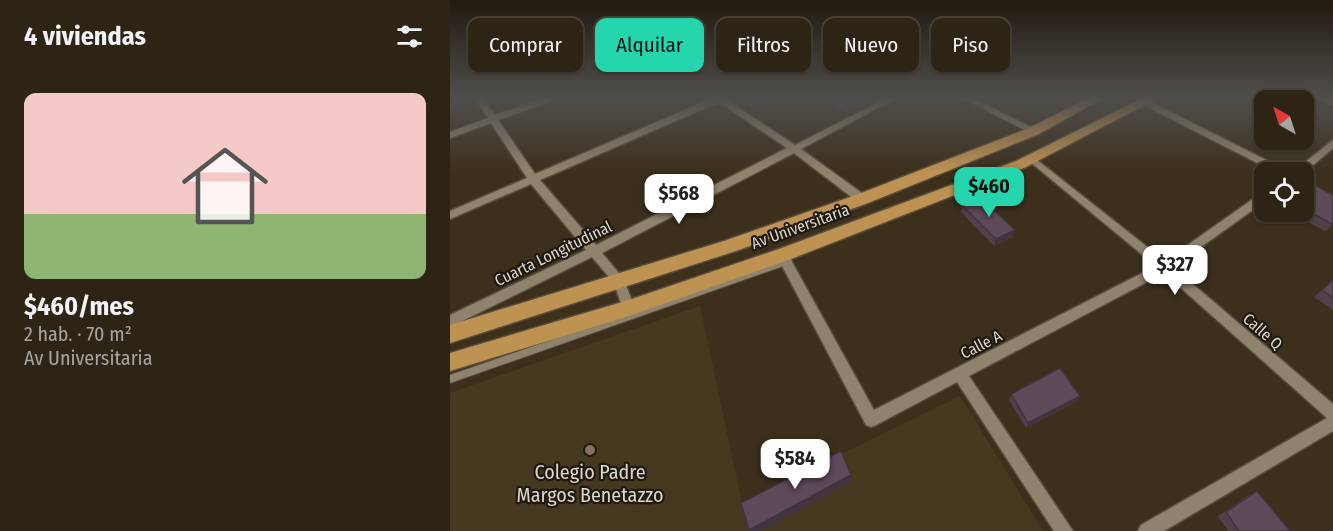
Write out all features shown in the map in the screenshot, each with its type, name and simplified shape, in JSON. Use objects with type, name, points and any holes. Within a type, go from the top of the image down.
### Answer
[{"type":"highway","name":"Av Universitaria","points":[[450,334],[730,246],[862,200],[1050,123]]},
{"type":"highway","name":"Av Universitaria","points":[[450,362],[786,258],[1032,159],[1104,123]]},
{"type":"street","points":[[450,135],[483,123]]},
{"type":"street","points":[[496,123],[533,179],[619,281],[629,308]]},
{"type":"street","points":[[450,215],[663,123]]},
{"type":"street","points":[[756,123],[862,200]]},
{"type":"street","name":"Cuarta Longitudinal","points":[[450,321],[595,251],[845,123]]},
{"type":"street","points":[[1017,123],[1034,131]]},
{"type":"street","points":[[1191,123],[1264,162]]},
{"type":"street","points":[[1310,162],[1333,143]]},
{"type":"street","name":"Calle Q","points":[[1032,159],[1165,267],[1333,414]]},
{"type":"street","name":"Calle A","points":[[786,258],[871,420],[1165,267],[1254,204]]},
{"type":"street","points":[[960,374],[1064,531]]},
{"type":"street","points":[[1147,531],[1333,423]]},
{"type":"lane","points":[[450,379],[786,258]]},
{"type":"shaded area","name":"Colegio Padre Margos Benetazzo","points":[[700,306],[742,503],[960,396],[1043,531],[450,531],[450,393]]},
{"type":"building","points":[[1314,185],[1333,195],[1332,224],[1314,214]]},
{"type":"building","points":[[981,198],[1015,230],[996,239],[962,205]]},
{"type":"building","points":[[1333,280],[1333,298],[1322,290]]},
{"type":"building","points":[[1060,368],[1080,396],[1028,423],[1011,394]]},
{"type":"building","points":[[841,451],[851,475],[749,530],[741,503]]},
{"type":"building","points":[[1257,491],[1290,531],[1239,531],[1226,512]]},
{"type":"place","name":"Colegio Padre Margos Benetazzo","points":[[590,450]]}]
